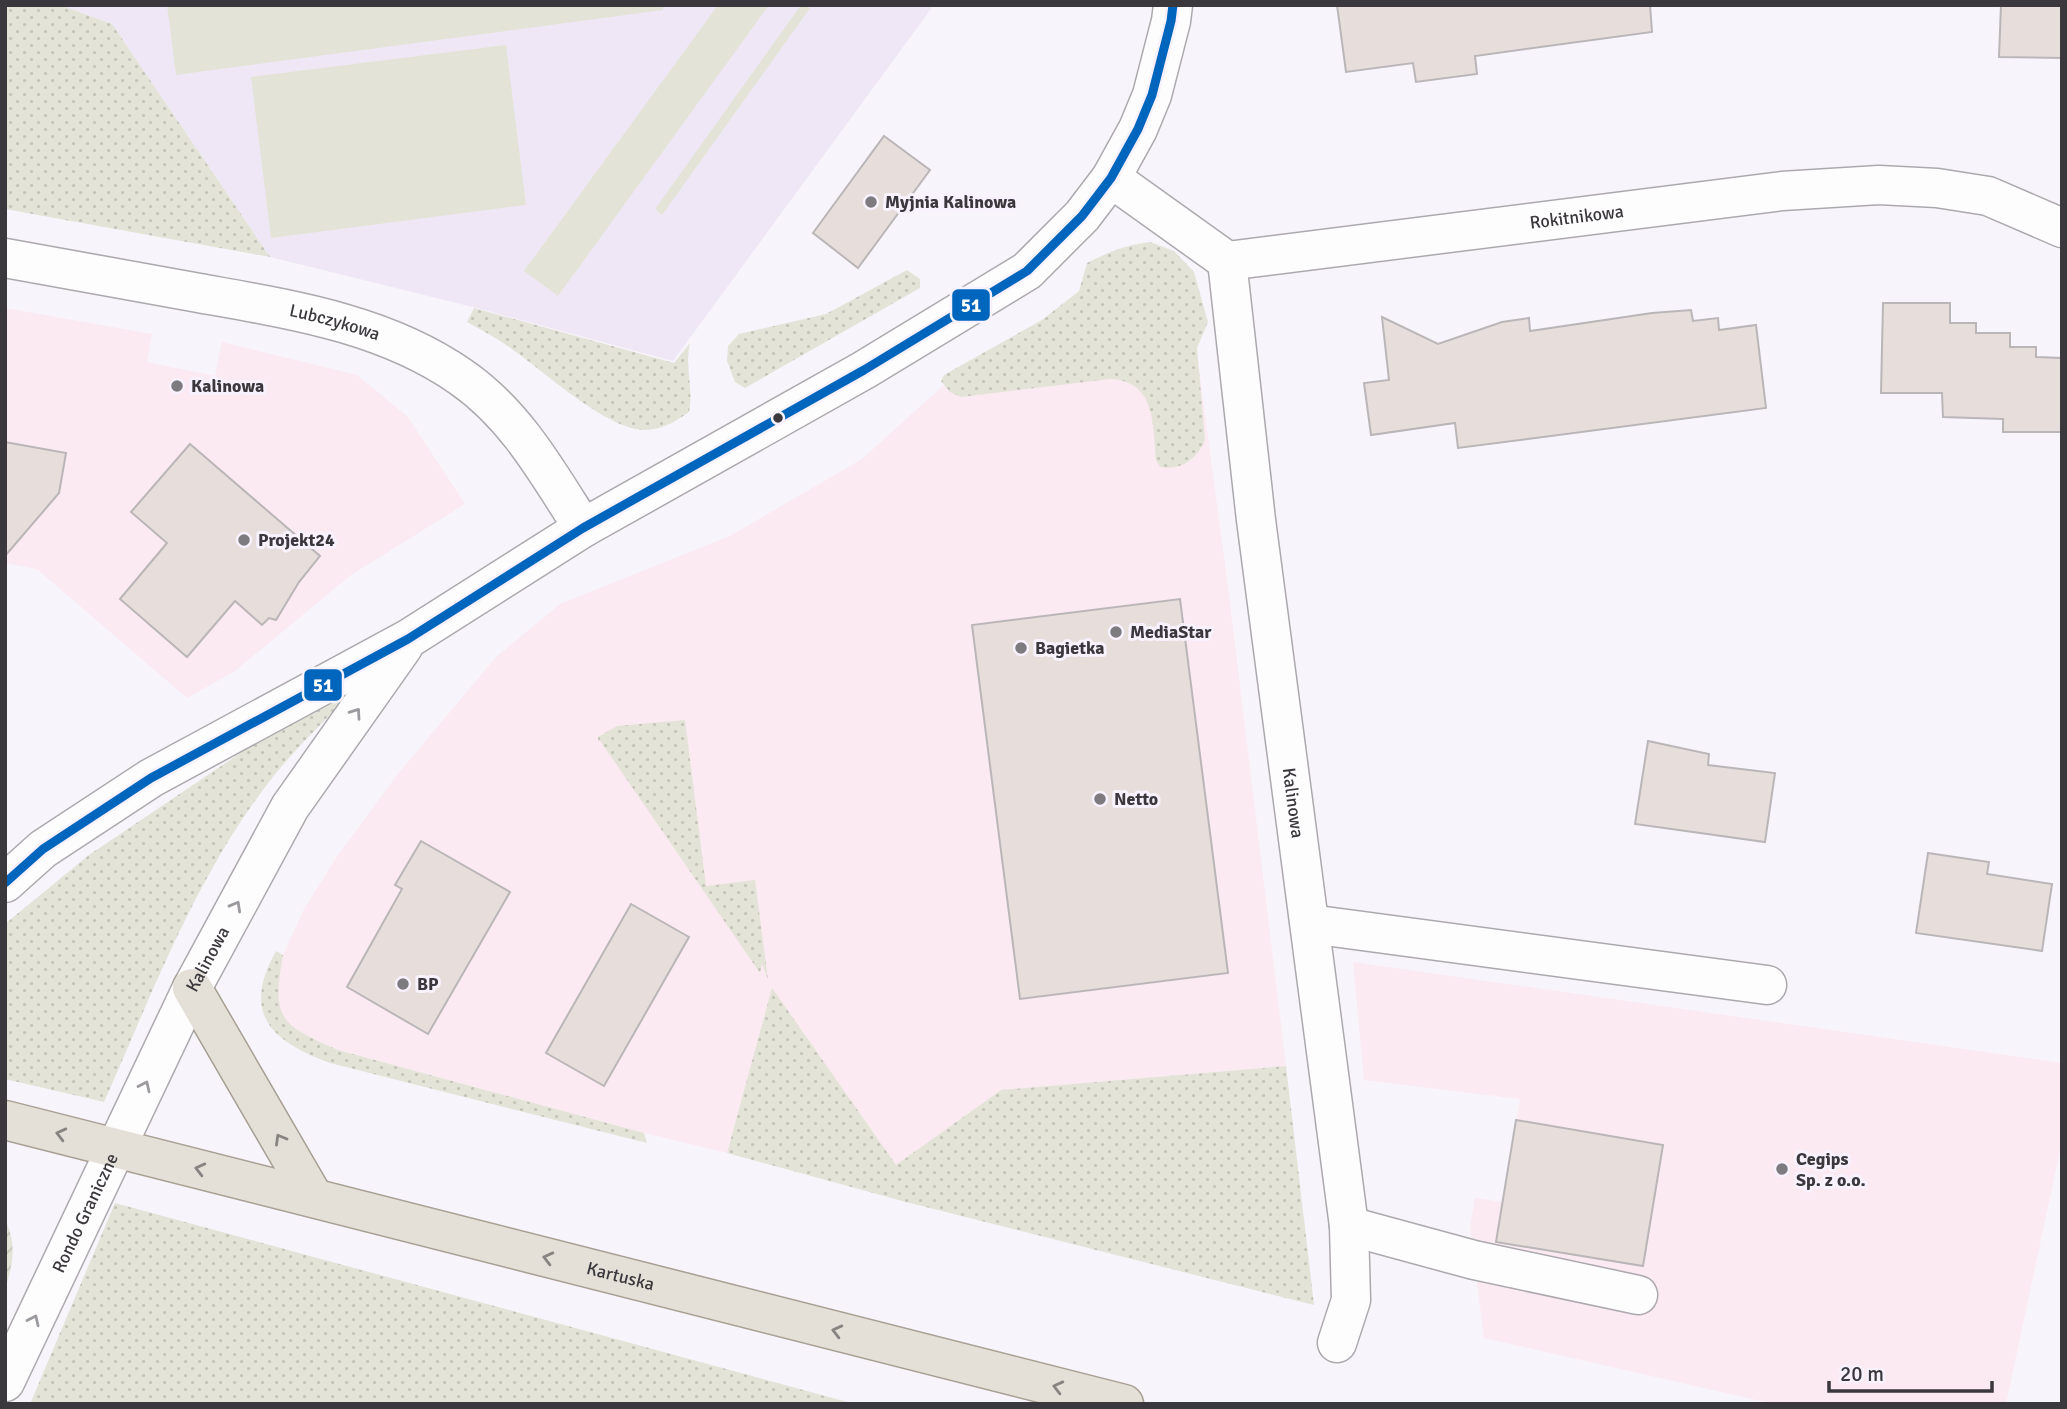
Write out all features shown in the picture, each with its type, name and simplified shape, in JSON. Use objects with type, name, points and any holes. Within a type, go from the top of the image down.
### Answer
[{"type":"main road","points":[[192,988],[314,1198]]},
{"type":"main road","name":"Rondo Graniczne","points":[[5,1120],[116,1148]]},
{"type":"main road","name":"Kartuska","points":[[116,1148],[1124,1404]]},
{"type":"street","name":"Kalinowa","points":[[5,883],[43,849],[151,778],[408,639],[583,528],[864,370],[1027,271],[1082,216],[1111,178],[1138,129],[1153,94],[1173,5]]},
{"type":"street","points":[[1111,178],[1227,261]]},
{"type":"street","name":"Rokitnikowa","points":[[1227,261],[1782,191],[1879,185],[1937,188],[1988,197],[2062,228]]},
{"type":"street","name":"Lubczykowa","points":[[5,258],[285,308],[357,327],[408,346],[461,377],[506,416],[537,453],[583,528]]},
{"type":"street","name":"Kalinowa","points":[[1227,261],[1257,534],[1349,1226],[1351,1300],[1337,1343]]},
{"type":"street","name":"Kalinowa","points":[[116,1148],[192,988],[290,807],[408,639]]},
{"type":"street","points":[[1310,924],[1767,985]]},
{"type":"street","name":"Rondo Graniczne","points":[[5,1382],[116,1148]]},
{"type":"street","points":[[1349,1226],[1474,1260],[1638,1295]]},
{"type":"shaded area","points":[[5,5],[60,5],[112,24],[270,257],[5,209]]},
{"type":"shaded area","points":[[60,5],[931,5],[931,9],[673,361],[473,307],[270,257],[112,24]]},
{"type":"shaded area","points":[[167,5],[663,5],[663,10],[176,75]]},
{"type":"shaded area","points":[[718,5],[769,5],[558,296],[524,271]]},
{"type":"shaded area","points":[[801,5],[810,8],[662,215],[655,209]]},
{"type":"shaded area","points":[[506,45],[526,205],[271,238],[251,77]]},
{"type":"shaded area","points":[[1150,242],[1174,251],[1194,272],[1208,322],[1197,348],[1205,440],[1198,453],[1187,462],[1175,467],[1160,467],[1156,460],[1149,407],[1144,396],[1125,382],[1110,379],[961,397],[950,392],[941,381],[944,375],[1042,320],[1079,291],[1087,263],[1117,249]]},
{"type":"shaded area","points":[[907,270],[920,279],[920,288],[745,388],[735,382],[727,361],[728,346],[739,334],[826,314]]},
{"type":"shaded area","points":[[5,308],[152,334],[147,362],[215,376],[222,342],[357,375],[408,417],[465,504],[351,575],[235,671],[187,698],[37,569],[5,563]]},
{"type":"shaded area","points":[[474,308],[674,363],[690,343],[689,412],[651,430],[613,421],[577,398],[502,342],[467,322]]},
{"type":"shaded area","points":[[1197,354],[1286,1066],[1001,1090],[896,1165],[772,989],[727,1153],[338,1050],[290,1025],[279,1010],[277,991],[283,955],[304,909],[336,858],[397,775],[496,657],[560,604],[730,536],[862,459],[946,383]]},
{"type":"shaded area","points":[[373,675],[287,760],[248,810],[200,890],[104,1102],[5,1079],[5,924],[89,855],[328,694]]},
{"type":"shaded area","points":[[685,720],[706,886],[755,880],[768,980],[762,963],[760,973],[598,740],[598,737],[617,726]]},
{"type":"shaded area","points":[[276,951],[283,955],[280,1006],[284,1017],[303,1033],[338,1050],[644,1133],[647,1143],[330,1063],[309,1054],[278,1035],[262,1008],[261,992]]},
{"type":"shaded area","name":"Cegips Sp. z o.o.","points":[[1353,962],[2062,1063],[2062,1141],[2006,1404],[1774,1404],[1484,1338],[1470,1227],[1475,1198],[1502,1202],[1520,1099],[1364,1080]]},
{"type":"shaded area","points":[[772,988],[896,1165],[1001,1090],[1286,1066],[1314,1305],[906,1202],[727,1153]]},
{"type":"shaded area","points":[[115,1203],[851,1403],[853,1404],[30,1404]]},
{"type":"shaded area","points":[[5,1220],[11,1237],[12,1254],[5,1289]]},
{"type":"building","points":[[1337,5],[1650,5],[1652,32],[1475,56],[1477,74],[1416,82],[1413,63],[1346,72]]},
{"type":"building","points":[[2001,5],[2062,5],[2062,58],[1999,57]]},
{"type":"building","name":"Myjnia Kalinowa","points":[[884,136],[930,170],[858,268],[813,233]]},
{"type":"building","points":[[1883,303],[1950,303],[1950,323],[1976,323],[1976,333],[2010,333],[2010,347],[2036,347],[2036,357],[2062,358],[2062,432],[2003,432],[2003,419],[1943,417],[1942,393],[1881,393]]},
{"type":"building","points":[[1691,310],[1693,321],[1718,318],[1719,330],[1756,325],[1766,408],[1458,448],[1455,423],[1371,435],[1364,383],[1389,380],[1382,317],[1438,344],[1502,322],[1529,318],[1530,331]]},
{"type":"building","points":[[5,442],[66,453],[59,493],[5,556]]},
{"type":"building","points":[[190,444],[320,556],[299,582],[276,620],[269,618],[262,625],[235,601],[187,657],[120,599],[167,543],[131,512]]},
{"type":"building","name":"Netto","points":[[1180,599],[1228,973],[1020,999],[972,625]]},
{"type":"building","points":[[1648,741],[1709,754],[1708,765],[1775,773],[1765,842],[1635,824]]},
{"type":"building","points":[[421,841],[510,892],[428,1034],[347,987],[402,889],[395,885]]},
{"type":"building","points":[[1928,853],[1989,862],[1987,874],[2052,884],[2042,951],[1916,933]]},
{"type":"building","points":[[631,904],[689,937],[604,1086],[546,1053]]},
{"type":"building","points":[[1516,1120],[1663,1145],[1643,1266],[1496,1242]]},
{"type":"transit line","name":"51","points":[[5,883],[43,849],[151,778],[408,639],[583,528],[864,370],[1027,271],[1082,216],[1111,178],[1138,129],[1152,95],[1173,5]]},
{"type":"place","name":"Myjnia Kalinowa","points":[[871,202]]},
{"type":"place","name":"Kalinowa","points":[[177,386]]},
{"type":"place","name":"Projekt24","points":[[244,540]]},
{"type":"place","name":"MediaStar","points":[[1116,632]]},
{"type":"place","name":"Bagietka","points":[[1021,648]]},
{"type":"place","name":"Netto","points":[[1100,799]]},
{"type":"place","name":"BP","points":[[403,984]]},
{"type":"place","name":"Cegips Sp. z o.o.","points":[[1782,1169]]}]
